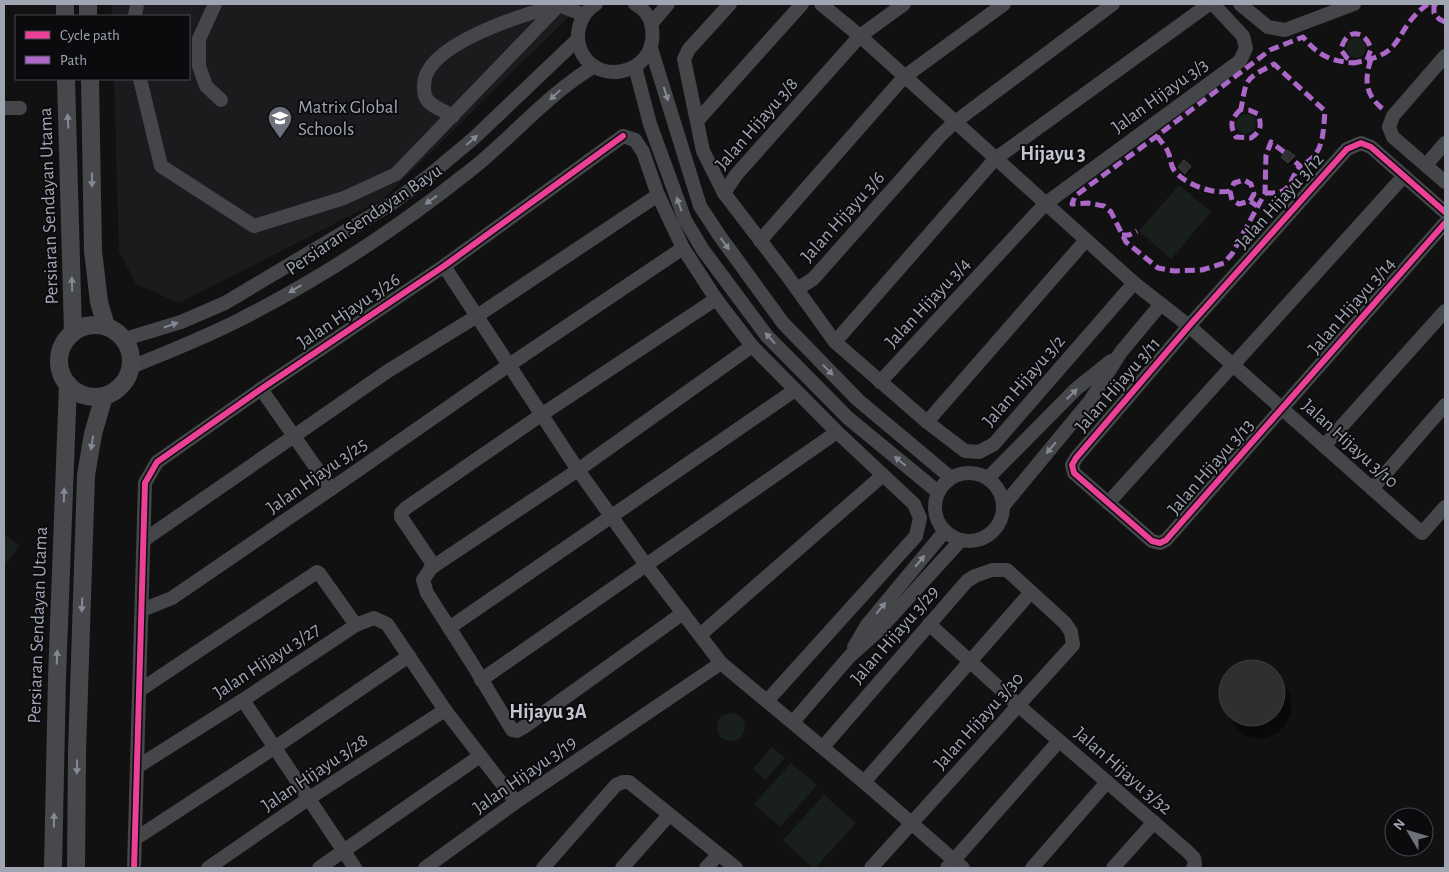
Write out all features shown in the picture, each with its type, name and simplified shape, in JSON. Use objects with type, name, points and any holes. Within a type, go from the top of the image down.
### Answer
[{"type":"main road","name":"Persiaran Sendayan Utama","points":[[66,80],[73,332]]},
{"type":"main road","points":[[90,80],[93,251],[99,302],[106,326]]},
{"type":"main road","points":[[89,326],[106,326],[116,331],[125,339],[131,357],[131,367],[122,385],[114,392],[104,396],[84,395],[68,384],[62,374],[60,363],[61,351],[65,341],[73,332],[89,326]]},
{"type":"main road","name":"Persiaran Sendayan Utama","points":[[53,868],[57,678],[68,384]]},
{"type":"main road","points":[[76,868],[77,752],[86,475],[93,434],[104,396]]},
{"type":"street","points":[[215,4],[199,39],[199,66],[206,86],[221,100]]},
{"type":"street","points":[[596,4],[584,15],[578,31],[578,39],[586,59],[594,66],[614,73],[635,67],[644,59],[651,48],[653,36],[651,24],[647,15],[635,4]]},
{"type":"street","points":[[651,24],[668,4]]},
{"type":"street","points":[[724,193],[704,151],[684,59],[689,49],[730,4]]},
{"type":"street","points":[[697,121],[802,4]]},
{"type":"street","name":"Jalan Hijayu 3/10","points":[[821,4],[860,36],[1134,283],[1189,326],[1422,533],[1445,507]]},
{"type":"street","name":"Jalan Hijayu 3/8","points":[[760,241],[724,193],[736,175],[860,36],[904,4]]},
{"type":"street","points":[[760,241],[904,77],[1004,4]]},
{"type":"street","name":"Jalan Hijayu 3/6","points":[[760,241],[797,289],[813,279],[940,136],[955,122],[1113,4]]},
{"type":"street","points":[[835,342],[995,159],[1211,4]]},
{"type":"street","name":"Jalan Hijayu 3/3","points":[[1045,204],[1240,61],[1246,48],[1243,36],[1211,4]]},
{"type":"street","points":[[1240,4],[1268,27],[1285,30],[1354,4]]},
{"type":"street","points":[[453,116],[429,102],[424,93],[424,76],[438,57],[463,41],[517,16],[559,5],[584,15]]},
{"type":"street","points":[[140,80],[162,166],[254,226],[344,198],[396,174],[559,5]]},
{"type":"street","name":"Persiaran Sendayan Bayu","points":[[125,339],[194,317],[225,303],[392,204],[474,138],[578,39]]},
{"type":"street","points":[[651,48],[700,206],[719,235],[782,323],[858,400],[950,477]]},
{"type":"street","points":[[1445,56],[1393,116],[1389,127],[1393,137],[1445,182]]},
{"type":"street","name":"Persiaran Sendayan Bayu","points":[[131,367],[201,338],[268,305],[348,257],[394,227],[468,172],[500,146],[562,89],[594,66]]},
{"type":"street","points":[[635,67],[650,124],[685,220],[703,250],[767,336],[848,418],[938,492]]},
{"type":"street","points":[[4,108],[20,108]]},
{"type":"street","name":"Jalan Hjayu 3/26","points":[[134,868],[145,483],[157,462],[261,389],[444,266],[622,136],[635,140],[643,152],[658,195]]},
{"type":"street","name":"Jalan Hijayu 3/12","points":[[1189,326],[1347,149],[1360,143],[1371,147],[1445,212]]},
{"type":"street","points":[[1426,165],[1445,143]]},
{"type":"street","points":[[1108,503],[1404,176]]},
{"type":"street","points":[[144,540],[388,372],[658,195],[683,248],[716,299],[752,346],[837,432],[914,504],[920,518],[916,536],[767,701]]},
{"type":"street","name":"Jalan Hijayu 3/4","points":[[880,382],[1045,204]]},
{"type":"street","name":"Jalan Hijayu 3/14","points":[[1282,409],[1445,222]]},
{"type":"street","points":[[797,289],[835,342],[927,422],[1086,240]]},
{"type":"street","name":"Jalan Hjayu 3/25","points":[[142,610],[172,598],[508,365],[683,248]]},
{"type":"street","points":[[444,266],[578,470],[646,565],[721,663],[912,823],[954,866],[1059,741]]},
{"type":"street","name":"Jalan Hijayu 3/2","points":[[927,422],[964,451],[979,452],[994,444],[1134,283]]},
{"type":"street","points":[[434,566],[401,518],[406,508],[541,415],[716,299]]},
{"type":"street","points":[[1004,504],[1090,401],[1121,352],[1161,304]]},
{"type":"street","points":[[1324,446],[1445,311]]},
{"type":"street","name":"Jalan Hijayu 3/11","points":[[1108,503],[1074,473],[1072,465],[1189,326]]},
{"type":"street","points":[[683,613],[517,731],[512,730],[508,726],[427,593],[422,580],[434,566],[578,470],[752,346]]},
{"type":"street","points":[[988,478],[1076,389],[1121,352]]},
{"type":"street","points":[[261,389],[331,489]]},
{"type":"street","points":[[450,628],[795,390]]},
{"type":"street","points":[[1372,489],[1445,405]]},
{"type":"street","name":"Jalan Hijayu 3/13","points":[[1108,503],[1152,542],[1160,543],[1166,540],[1282,409]]},
{"type":"street","points":[[481,680],[837,432]]},
{"type":"street","points":[[968,472],[979,474],[988,478],[999,489],[1004,504],[1003,515],[998,525],[982,539],[971,541],[952,537],[939,524],[935,503],[938,492],[950,477],[968,472]]},
{"type":"street","points":[[700,635],[883,475]]},
{"type":"street","points":[[849,657],[867,625],[945,531]]},
{"type":"street","points":[[793,722],[849,657],[878,631],[961,540]]},
{"type":"street","name":"Jalan Hijayu 3/29","points":[[823,747],[967,581],[992,570],[1008,570],[1031,592]]},
{"type":"street","points":[[140,690],[317,572],[356,625]]},
{"type":"street","points":[[864,782],[1031,592]]},
{"type":"street","name":"Jalan Hijayu 3/30","points":[[871,868],[1073,645],[1071,632],[1065,623],[1031,592]]},
{"type":"street","name":"Jalan Hijayu 3/27","points":[[137,767],[356,625],[374,618],[387,624],[445,710],[516,802]]},
{"type":"street","name":"Jalan Hijayu 3/32","points":[[929,624],[1018,706],[1187,850],[1194,858],[1194,867]]},
{"type":"street","points":[[135,839],[274,748],[408,656]]},
{"type":"street","name":"Jalan Hijayu 3/19","points":[[425,868],[516,802],[721,663]]},
{"type":"street","points":[[243,700],[354,868]]},
{"type":"street","name":"Jalan Hijayu 3/28","points":[[208,868],[308,799],[445,710]]},
{"type":"street","points":[[319,868],[480,756]]},
{"type":"street","points":[[543,868],[616,785],[623,782],[629,782],[736,868]]},
{"type":"street","points":[[1032,868],[1107,782]]},
{"type":"street","points":[[622,868],[669,815]]},
{"type":"street","points":[[1113,868],[1154,822]]},
{"type":"street","points":[[706,868],[718,855]]},
{"type":"shaded area","name":"Matrix Global Schools","points":[[112,4],[582,4],[383,199],[179,303],[136,284],[119,251],[114,80],[190,80],[190,15],[112,15]]},
{"type":"shaded area","points":[[1352,38],[1360,38],[1366,44],[1366,52],[1360,58],[1352,58],[1346,52],[1346,44]]},
{"type":"shaded area","points":[[1242,114],[1250,114],[1256,120],[1256,128],[1250,134],[1242,134],[1236,128],[1236,120]]},
{"type":"shaded area","points":[[1179,185],[1211,212],[1171,259],[1139,231]]},
{"type":"shaded area","points":[[4,534],[19,546],[4,566]]},
{"type":"shaded area","points":[[731,713],[741,717],[745,727],[741,737],[731,741],[721,737],[717,727],[721,717]]},
{"type":"shaded area","points":[[772,747],[785,758],[765,780],[753,769]]},
{"type":"shaded area","points":[[791,763],[817,785],[780,827],[754,804]]},
{"type":"shaded area","points":[[824,795],[856,823],[813,868],[783,840]]},
{"type":"building","points":[[1287,150],[1295,156],[1288,163],[1281,157]]},
{"type":"building","points":[[1184,160],[1191,166],[1185,174],[1178,167]]},
{"type":"building","points":[[1246,660],[1258,660],[1270,665],[1280,675],[1285,687],[1283,706],[1270,721],[1258,726],[1246,726],[1234,721],[1224,711],[1219,699],[1219,687],[1224,675],[1234,665]]},
{"type":"marked path","points":[[1367,60],[1371,49],[1368,42],[1360,35],[1355,34],[1347,38],[1341,50],[1354,63],[1368,60],[1378,56],[1391,48],[1411,20],[1428,4]]},
{"type":"marked path","points":[[1436,4],[1434,6],[1434,13],[1445,22]]},
{"type":"marked path","points":[[1284,152],[1271,142],[1266,155],[1265,193],[1232,254],[1224,263],[1202,270],[1174,271],[1158,268],[1126,242],[1111,212],[1104,206],[1088,203],[1072,204],[1075,196],[1270,50],[1303,37],[1320,53],[1338,61],[1354,63]]},
{"type":"marked path","points":[[1371,59],[1367,74],[1368,87],[1373,99],[1384,110]]},
{"type":"marked path","points":[[1241,109],[1233,119],[1232,129],[1236,137],[1251,138],[1259,130],[1260,122],[1258,114],[1241,109],[1244,91],[1248,80],[1274,64],[1325,111],[1323,136],[1318,150],[1308,162],[1300,166]]},
{"type":"marked path","points":[[1157,136],[1167,150],[1174,170],[1185,180],[1207,190],[1230,191]]},
{"type":"marked path","points":[[1265,193],[1281,192],[1288,187],[1300,166],[1293,160]]},
{"type":"marked path","points":[[1250,201],[1254,194],[1251,184],[1244,180],[1234,183],[1230,191],[1232,200],[1239,204],[1250,201],[1257,206]]},
{"type":"marked path","points":[[1122,235],[1129,235],[1137,231]]},
{"type":"cycle path","points":[[134,868],[145,483],[157,462],[261,389],[444,266],[623,136]]},
{"type":"cycle path","points":[[1445,212],[1371,147],[1361,143],[1347,149],[1189,326],[1076,458],[1072,465],[1074,473],[1152,541],[1160,543],[1166,540],[1445,223]]},
{"type":"place","name":"Matrix Global Schools","points":[[280,139]]},
{"type":"district","name":"Hijayu 3","points":[[1053,154]]},
{"type":"district","name":"Hijayu 3A","points":[[548,712]]}]
